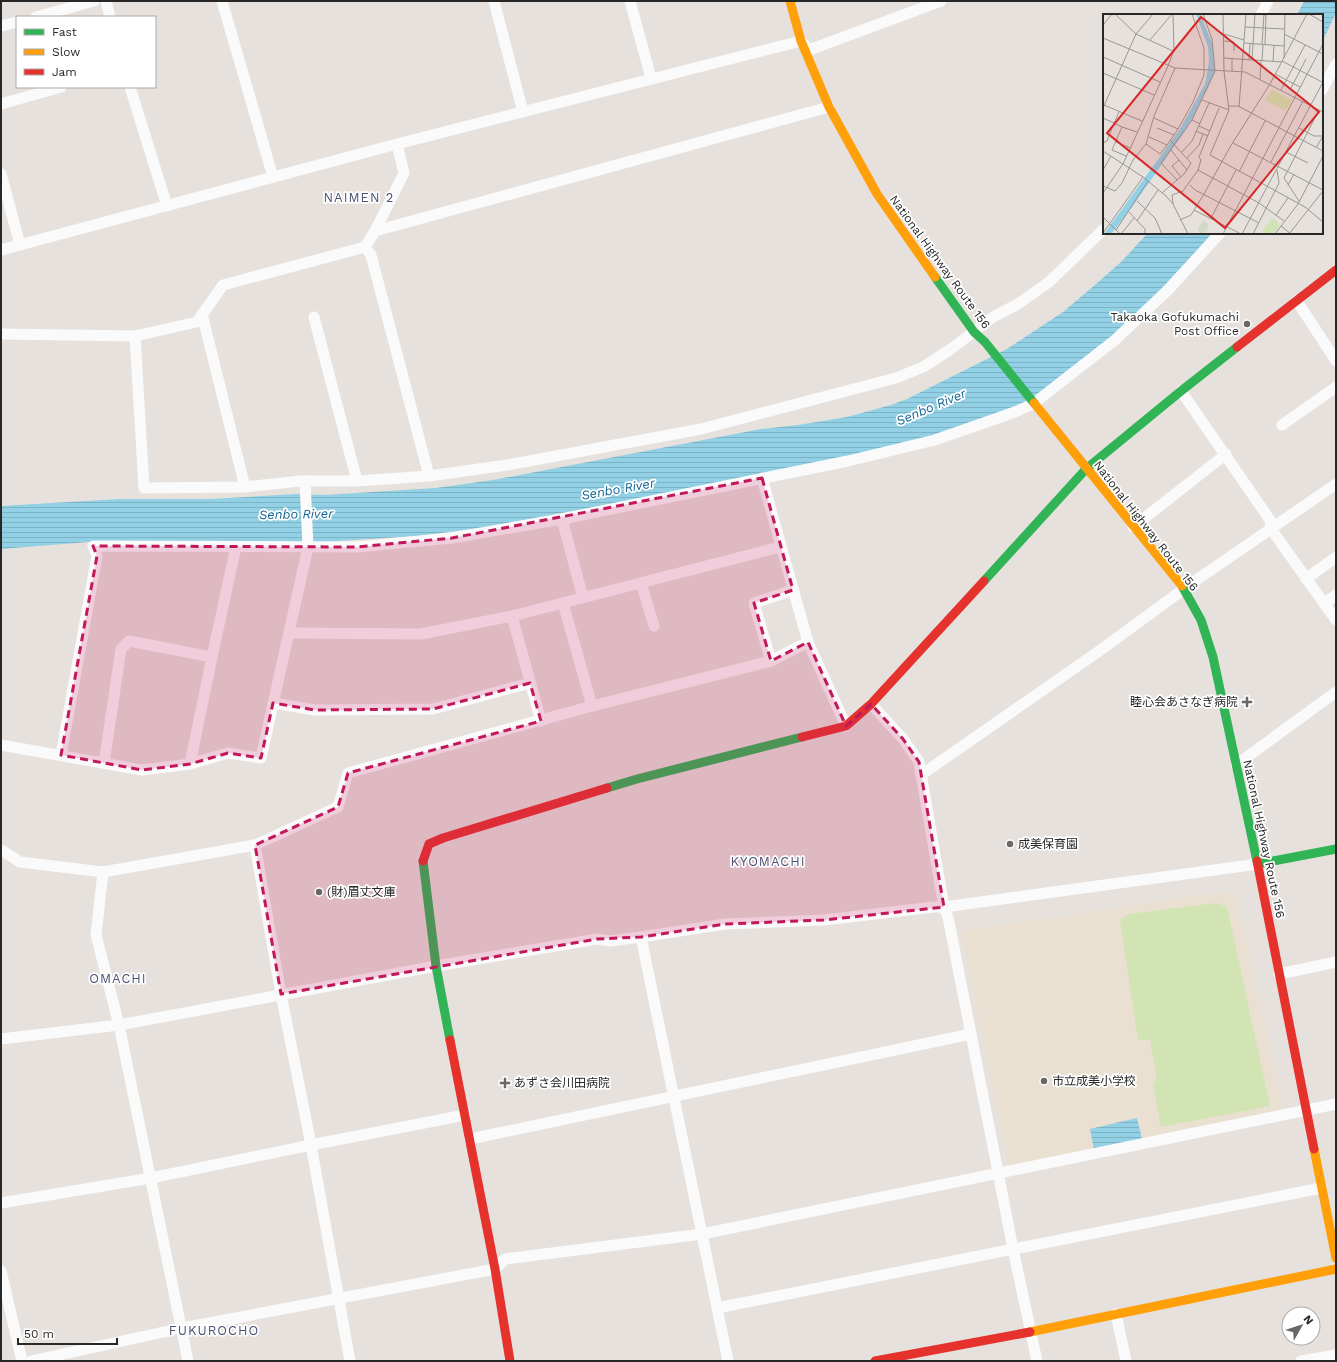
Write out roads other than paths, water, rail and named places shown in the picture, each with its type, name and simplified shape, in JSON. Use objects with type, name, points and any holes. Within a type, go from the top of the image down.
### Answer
[{"type":"main road","name":"National Highway Route 156","points":[[790,1],[801,41],[829,107],[877,194],[974,332],[985,342],[1184,589],[1201,620],[1213,657],[1258,864],[1336,1258]]},
{"type":"main road","points":[[510,1361],[495,1269],[436,966],[423,861],[429,844],[443,838],[637,779],[846,726],[871,704],[1086,469],[1181,391],[1336,270]]},
{"type":"main road","points":[[1258,864],[1336,849]]},
{"type":"main road","points":[[877,1361],[1031,1332],[1336,1269]]},
{"type":"street","points":[[40,16],[94,1]]},
{"type":"street","points":[[106,1],[110,16]]},
{"type":"street","points":[[222,1],[273,177]]},
{"type":"street","points":[[494,1],[523,112]]},
{"type":"street","points":[[630,1],[651,78]]},
{"type":"street","points":[[1,250],[651,78],[801,41],[809,50],[940,1]]},
{"type":"street","points":[[1262,14],[1268,1]]},
{"type":"street","points":[[1,26],[16,22]]},
{"type":"street","points":[[1323,88],[1336,64]]},
{"type":"street","points":[[1,104],[57,88]]},
{"type":"street","points":[[130,88],[167,206]]},
{"type":"street","points":[[375,231],[829,107]]},
{"type":"street","points":[[1,334],[135,336],[197,322],[223,285],[365,247],[375,231],[404,173],[397,144]]},
{"type":"street","points":[[1,174],[20,245]]},
{"type":"street","points":[[135,336],[144,488],[305,486],[429,476],[515,464],[701,429],[864,388],[896,378],[923,367],[951,350],[993,317],[1018,304],[1049,282],[1103,230]]},
{"type":"street","points":[[61,755],[97,556],[93,546],[236,547],[308,545],[357,547],[452,538],[562,519],[848,461],[935,440],[1015,412],[1032,402],[1114,340],[1169,289],[1219,234]]},
{"type":"street","points":[[365,247],[371,255],[429,476]]},
{"type":"street","points":[[1297,300],[1336,361]]},
{"type":"street","points":[[202,314],[245,487]]},
{"type":"street","points":[[314,317],[357,481]]},
{"type":"street","points":[[1282,425],[1336,387]]},
{"type":"street","points":[[1181,391],[1226,454],[1270,520],[1271,529],[1336,620]]},
{"type":"street","points":[[1133,527],[1226,454]]},
{"type":"street","points":[[762,478],[780,547],[808,642],[846,726]]},
{"type":"street","points":[[921,775],[1102,649],[1184,589],[1336,484]]},
{"type":"street","points":[[1,745],[142,770],[190,764],[228,753],[261,758],[308,545],[305,486]]},
{"type":"street","points":[[562,519],[583,598]]},
{"type":"street","points":[[190,764],[236,547]]},
{"type":"street","points":[[289,633],[421,634],[512,616],[780,547]]},
{"type":"street","points":[[1306,579],[1336,557]]},
{"type":"street","points":[[641,583],[654,626]]},
{"type":"street","points":[[771,661],[754,603],[793,590]]},
{"type":"street","points":[[1324,604],[1336,596]]},
{"type":"street","points":[[563,603],[592,706]]},
{"type":"street","points":[[512,616],[541,721]]},
{"type":"street","points":[[104,763],[121,648],[129,641],[212,657]]},
{"type":"street","points":[[1,850],[20,862],[103,872],[254,845],[338,807],[348,773],[592,706],[771,661],[808,642]]},
{"type":"street","points":[[273,702],[315,710],[433,709],[530,683]]},
{"type":"street","points":[[1236,765],[1336,692]]},
{"type":"street","points":[[871,704],[903,738],[919,762],[944,907],[948,918],[1037,1361]]},
{"type":"street","points":[[254,845],[340,1300],[350,1361]]},
{"type":"street","points":[[1,1039],[119,1025],[436,966],[597,939],[610,941],[725,924],[824,920],[944,907],[1258,864]]},
{"type":"street","points":[[103,872],[96,935],[119,1025],[188,1361]]},
{"type":"street","points":[[641,937],[728,1361]]},
{"type":"street","points":[[1279,974],[1336,962]]},
{"type":"street","points":[[470,1139],[971,1034]]},
{"type":"street","points":[[31,1361],[182,1328],[340,1300],[495,1269],[505,1260],[702,1234],[1336,1104]]},
{"type":"street","points":[[1,1203],[151,1178],[465,1115]]},
{"type":"street","points":[[717,1308],[1321,1188]]},
{"type":"street","points":[[1,1271],[22,1361]]},
{"type":"street","points":[[1116,1314],[1126,1361]]},
{"type":"street","points":[[1301,1361],[1336,1355]]},
{"type":"water","points":[[1304,1],[1336,1],[1336,13],[1323,40],[1323,14],[1298,14]]},
{"type":"water","name":"Senbo River","points":[[1147,234],[1212,234],[1147,304],[1110,340],[1035,400],[930,437],[858,455],[660,495],[480,528],[417,536],[321,542],[88,542],[1,549],[1,506],[120,499],[212,499],[296,494],[325,495],[436,488],[493,480],[761,429],[847,417],[907,399],[1007,349],[1063,312],[1121,262]]},
{"type":"water","points":[[1137,1118],[1142,1139],[1094,1150],[1090,1129]]},
{"type":"place","name":"Takaoka Gofukumachi Post Office","points":[[1247,324]]},
{"type":"place","name":"睦心会あさなぎ病院","points":[[1247,702]]},
{"type":"place","name":"成美保育園","points":[[1010,844]]},
{"type":"place","name":"(財)眉丈文庫","points":[[319,892]]},
{"type":"place","name":"市立成美小学校","points":[[1044,1081]]},
{"type":"place","name":"あずさ会川田病院","points":[[505,1083]]},
{"type":"district","name":"NAIMEN 2","points":[[359,197]]},
{"type":"district","name":"KYOMACHI","points":[[768,861]]},
{"type":"district","name":"OMACHI","points":[[118,978]]},
{"type":"district","name":"FUKUROCHO","points":[[214,1330]]}]
